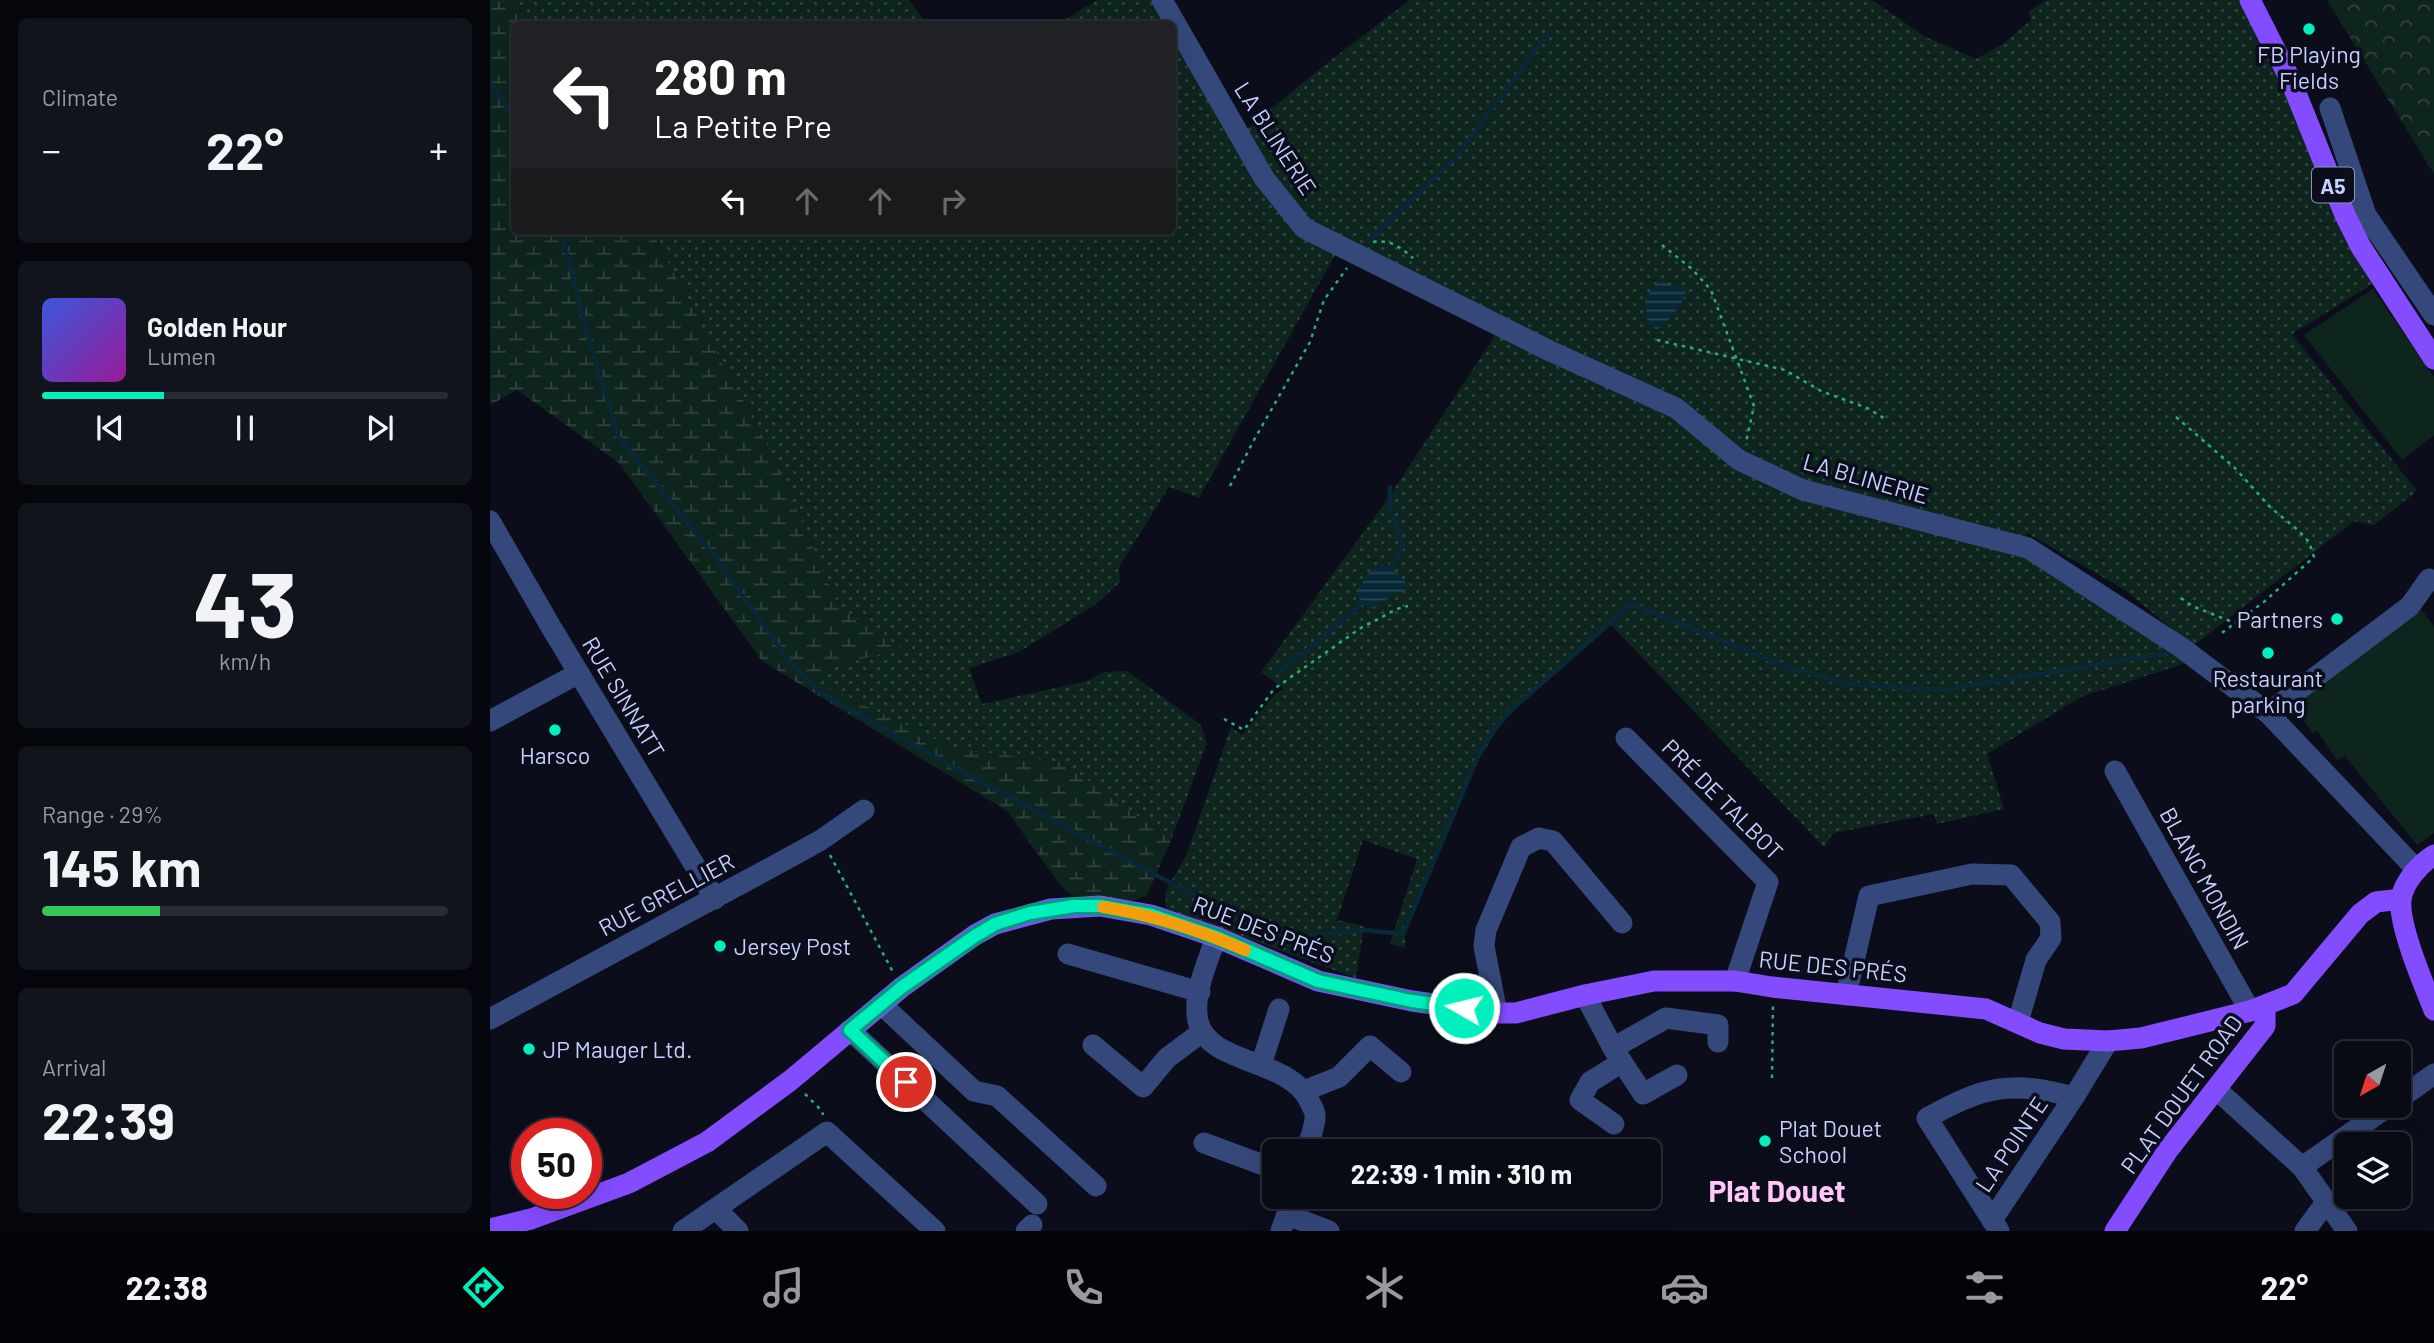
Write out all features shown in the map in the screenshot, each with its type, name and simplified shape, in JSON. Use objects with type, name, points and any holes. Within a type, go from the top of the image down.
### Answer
[{"type":"main road","name":"A5","points":[[2250,0],[2291,81],[2336,194],[2361,247],[2434,359]]},
{"type":"main road","points":[[2432,997],[2405,929],[2401,899],[2417,870],[2434,855]]},
{"type":"main road","name":"PLAT DOUET ROAD","points":[[2115,1231],[2168,1150],[2265,1027],[2258,1009],[2293,994],[2360,914],[2376,902],[2401,899]]},
{"type":"main road","name":"RUE DES PRÉS","points":[[490,1229],[537,1225],[629,1183],[707,1142],[790,1080],[902,987],[975,936],[995,924],[1051,909],[1100,906],[1151,915],[1216,937],[1318,981],[1412,1001],[1497,1013],[1516,1013],[1654,981],[1735,981],[1772,988],[1986,1009],[2040,1034],[2064,1039],[2108,1041],[2141,1038],[2258,1009]]},
{"type":"street","name":"LA BLINERIE","points":[[1162,0],[1174,21]]},
{"type":"street","name":"LA BLINERIE","points":[[1176,24],[1264,177],[1304,228],[1550,351],[1676,408],[1739,460],[1803,490],[2028,548],[2182,648],[2268,713],[2417,870]]},
{"type":"street","points":[[2330,108],[2366,215],[2434,315]]},
{"type":"street","name":"RUE SINNATT","points":[[490,521],[715,898]]},
{"type":"street","points":[[2268,713],[2410,606],[2429,579]]},
{"type":"street","points":[[490,721],[579,673]]},
{"type":"street","name":"PRÉ DE TALBOT","points":[[1626,738],[1768,882],[1735,981]]},
{"type":"street","name":"BLANC MONDIN","points":[[2115,771],[2258,1009]]},
{"type":"street","name":"RUE GRELLIER","points":[[490,1019],[821,840],[864,810]]},
{"type":"street","points":[[1497,1013],[1484,946],[1486,930],[1521,847],[1539,838],[1553,841],[1622,923]]},
{"type":"street","points":[[1846,995],[1869,896],[1972,874],[2011,875],[2050,922],[2051,938],[2036,960],[2018,1022]]},
{"type":"street","points":[[1216,937],[1196,1009],[1202,1032],[1213,1043],[1227,1051],[1285,1075],[1304,1091],[1315,1114],[1309,1139]]},
{"type":"street","points":[[1068,954],[1199,992]]},
{"type":"street","points":[[1585,995],[1617,1055],[1643,1094],[1677,1075]]},
{"type":"street","points":[[881,1004],[974,1091],[997,1096],[1096,1186]]},
{"type":"street","points":[[1261,1065],[1279,1009]]},
{"type":"street","points":[[1614,1124],[1580,1100],[1590,1083],[1617,1055],[1666,1018],[1718,1025],[1718,1042]]},
{"type":"street","points":[[850,1030],[1037,1204]]},
{"type":"street","points":[[1093,1045],[1143,1087],[1167,1058],[1202,1032]]},
{"type":"street","name":"LA POINTE","points":[[2074,1097],[2038,1088],[1998,1088],[1961,1099],[1927,1118],[1996,1225],[2074,1097],[2108,1041]]},
{"type":"street","points":[[1304,1091],[1339,1077],[1370,1046],[1401,1072]]},
{"type":"street","points":[[2412,1089],[2434,1074]]},
{"type":"street","points":[[2217,1090],[2302,1167],[2347,1231]]},
{"type":"street","points":[[2302,1167],[2372,1118]]},
{"type":"street","points":[[683,1231],[827,1132],[935,1231]]},
{"type":"street","points":[[1204,1143],[1262,1165]]},
{"type":"street","points":[[2305,1231],[2327,1201]]},
{"type":"street","points":[[716,1209],[738,1231]]},
{"type":"street","points":[[1287,1214],[1329,1231]]},
{"type":"path","points":[[1662,245],[1711,290],[1738,360],[1754,406],[1749,434],[1739,460]]},
{"type":"path","points":[[1230,486],[1310,342],[1324,300],[1357,255]]},
{"type":"path","points":[[1657,341],[1785,370],[1821,391],[1867,408],[1887,419]]},
{"type":"path","points":[[2176,417],[2235,468],[2272,508],[2298,530],[2309,542],[2314,557],[2265,601],[2219,635]]},
{"type":"path","points":[[2181,598],[2192,606],[2235,623]]},
{"type":"path","points":[[1224,719],[1244,730],[1274,689],[1365,625],[1377,622],[1394,608],[1408,606]]},
{"type":"path","points":[[821,840],[902,987]]},
{"type":"path","points":[[1772,988],[1772,1078]]},
{"type":"path","points":[[790,1080],[822,1111],[827,1132]]},
{"type":"green space","points":[[490,0],[514,0],[526,21],[511,21],[511,235],[653,235],[774,458],[839,607],[903,649],[826,667],[819,684],[957,749],[1062,762],[1171,840],[1147,895],[1132,901],[1071,895],[1061,886],[1007,811],[762,661],[619,463],[517,390],[490,405]]},
{"type":"green space","points":[[514,0],[909,0],[925,21],[526,21]]},
{"type":"green space","points":[[1097,0],[1152,0],[1163,21],[1063,21]]},
{"type":"green space","points":[[1410,0],[1872,0],[1924,36],[1976,59],[2003,44],[2031,20],[2029,11],[2047,0],[2242,0],[2289,98],[2335,217],[2372,284],[2292,334],[2417,491],[2374,525],[2354,521],[2193,646],[2125,590],[2027,533],[2021,552],[2186,663],[2083,696],[1987,754],[2004,809],[1937,824],[1934,814],[1833,833],[1824,847],[1611,625],[1515,710],[1497,730],[1477,763],[1405,935],[1405,948],[1390,944],[1417,859],[1363,840],[1337,920],[1364,926],[1356,978],[1166,909],[1165,892],[1186,856],[1231,727],[1242,735],[1274,695],[1284,689],[1261,672],[1387,500],[1498,331],[1335,255],[1199,498],[1169,487],[1119,567],[1120,582],[1096,604],[1019,652],[969,668],[982,704],[1088,681],[1104,672],[1127,671],[1200,724],[1207,743],[1171,840],[1062,762],[957,750],[819,684],[825,667],[902,649],[839,607],[774,458],[653,235],[1176,235],[1176,42],[1231,142],[1327,63]]},
{"type":"green space","points":[[2327,0],[2434,0],[2434,174]]},
{"type":"green space","points":[[2373,289],[2434,377],[2434,435],[2402,460],[2304,335]]},
{"type":"green space","points":[[2422,610],[2434,627],[2434,833],[2417,845],[2345,756],[2337,760],[2317,731],[2313,733],[2291,705]]},
{"type":"water","points":[[1663,282],[1687,290],[1675,312],[1656,330],[1647,318],[1645,299],[1656,285]]},
{"type":"water","points":[[1382,565],[1397,573],[1408,586],[1402,593],[1394,594],[1374,609],[1354,594],[1371,570]]},
{"type":"waterway","points":[[1373,238],[1456,157],[1548,34]]},
{"type":"waterway","points":[[490,82],[511,114]]},
{"type":"waterway","points":[[562,235],[618,436],[715,557],[789,661],[821,693],[944,762],[1276,939],[1364,930],[1403,934],[1480,752],[1495,727],[1631,604],[1790,668],[1848,684],[1941,690],[2169,653]]},
{"type":"waterway","points":[[1390,487],[1391,512],[1402,542],[1400,552],[1390,567]]},
{"type":"waterway","points":[[1279,673],[1362,602]]},
{"type":"slow traffic","points":[[1103,907],[1151,915],[1245,950]]},
{"type":"place","name":"FB Playing Fields","points":[[2309,29]]},
{"type":"place","name":"Partners","points":[[2337,619]]},
{"type":"place","name":"Restaurant parking","points":[[2268,653]]},
{"type":"place","name":"Harsco","points":[[555,730]]},
{"type":"place","name":"Jersey Post","points":[[720,946]]},
{"type":"place","name":"JP Mauger Ltd.","points":[[529,1049]]},
{"type":"place","name":"Plat Douet School","points":[[1765,1141]]},
{"type":"district","name":"Plat Douet","points":[[1777,1190]]},
{"type":"route","points":[[906,1082],[850,1030],[902,987],[975,936],[995,924],[1051,909],[1100,906],[1151,915],[1216,937],[1318,981],[1412,1001],[1464,1008]]}]
